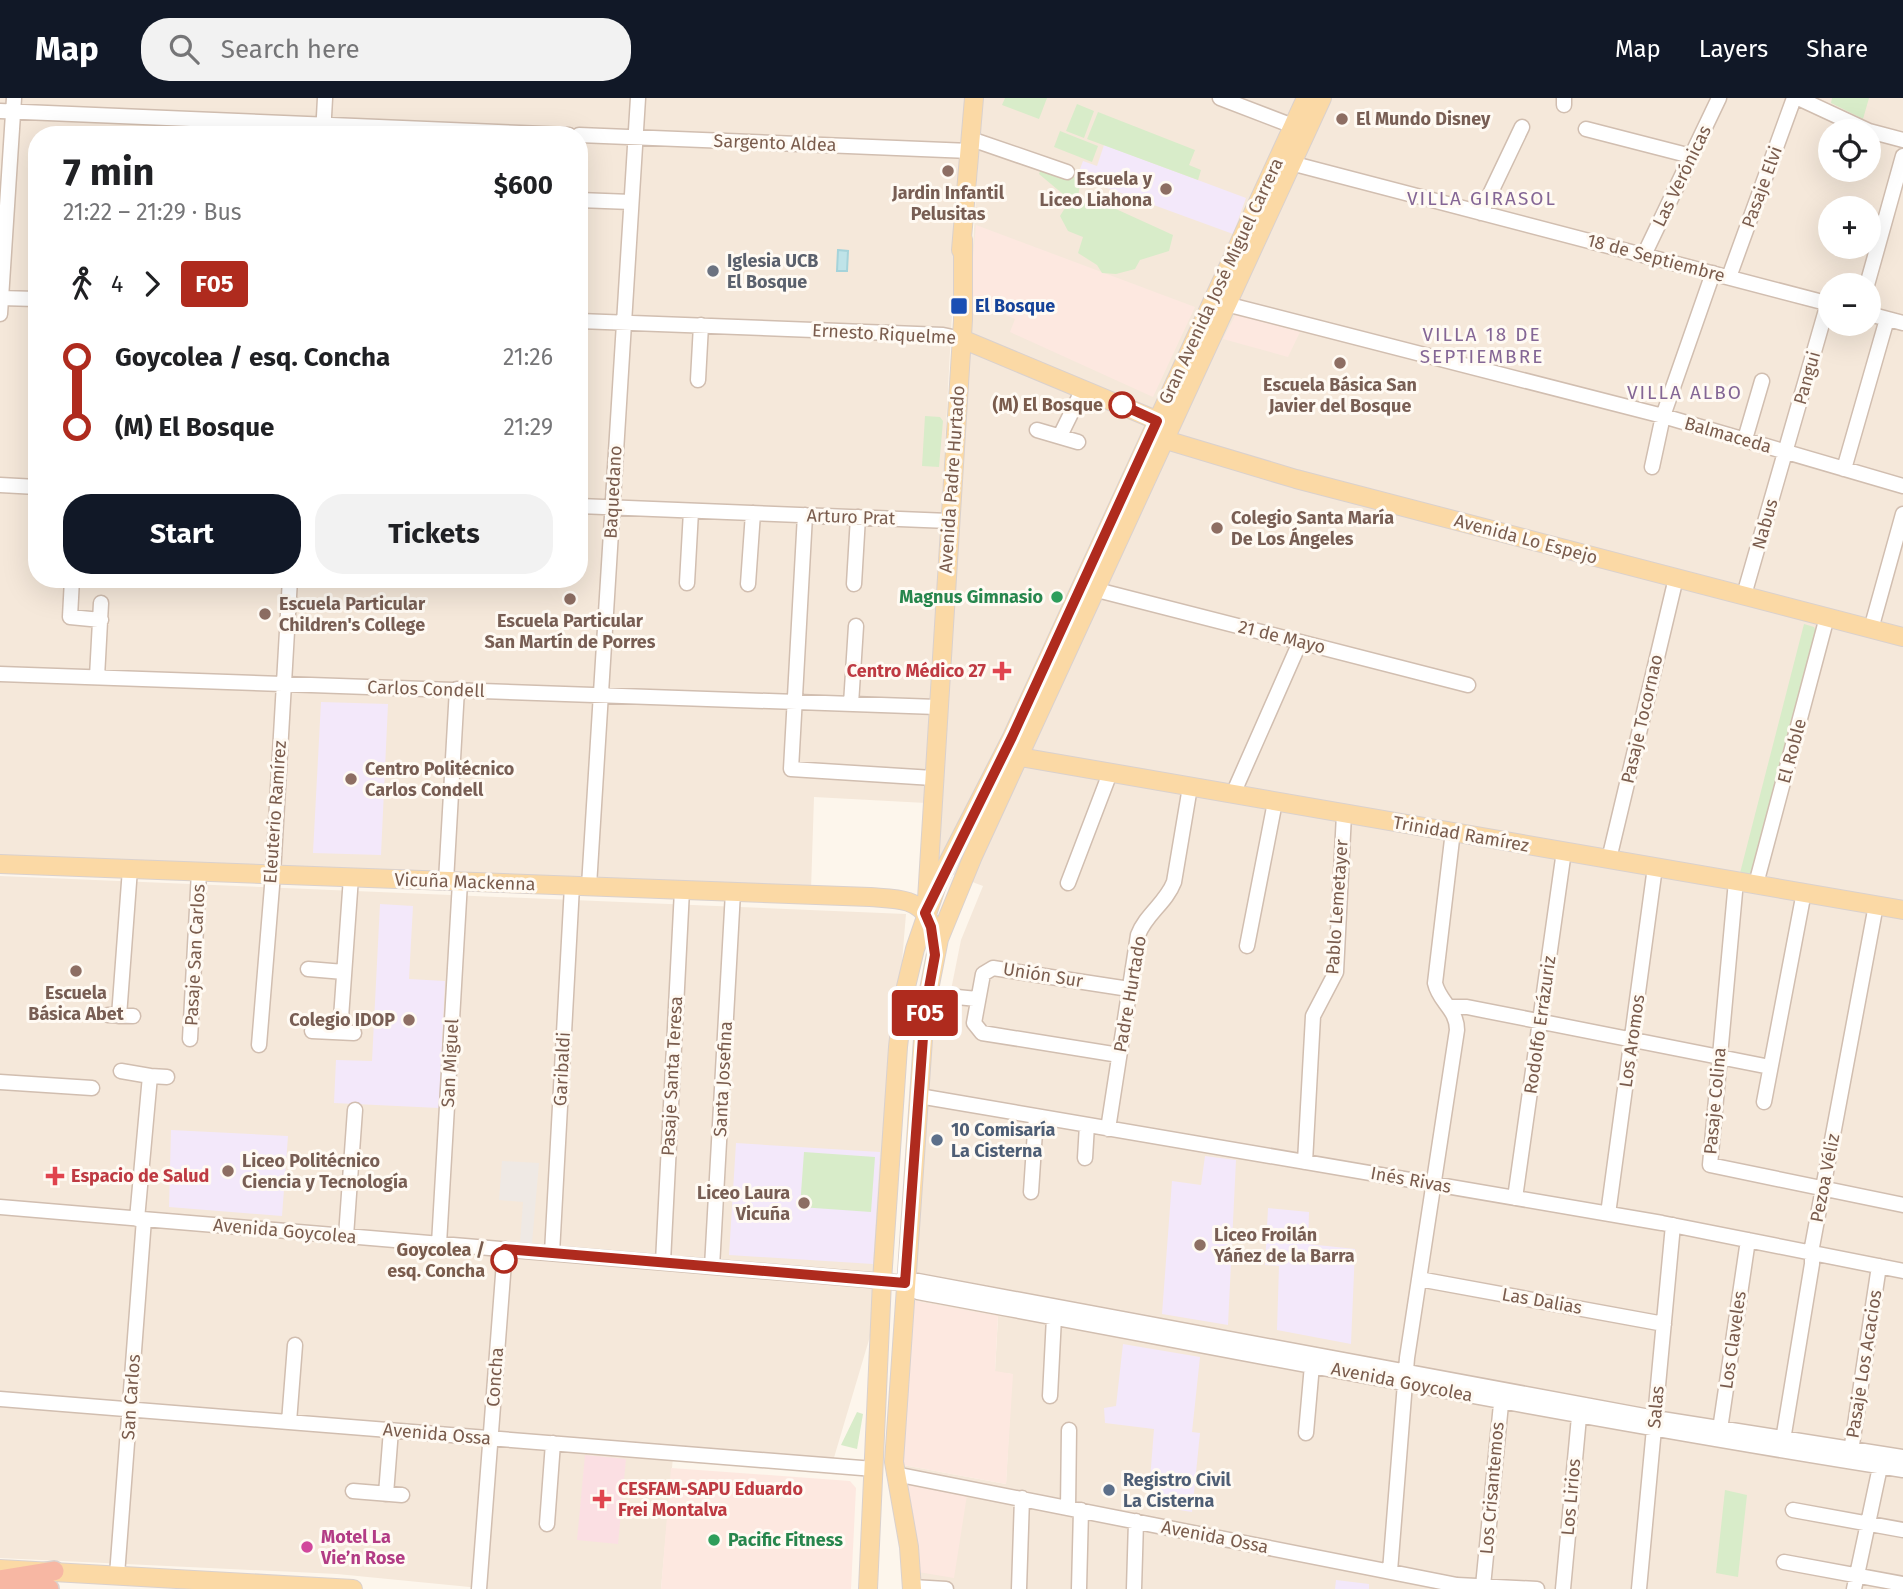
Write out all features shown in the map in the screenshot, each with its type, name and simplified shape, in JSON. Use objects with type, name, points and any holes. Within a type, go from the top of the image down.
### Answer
[{"type":"highway","points":[[0,1580],[51,1580]]},
{"type":"highway","points":[[0,1587],[51,1580]]},
{"type":"main road","name":"Avenida Padre Hurtado","points":[[925,913],[962,339],[957,323],[957,275],[963,239],[974,98]]},
{"type":"main road","name":"Gran Avenida José Miguel Carrera","points":[[1285,162],[1293,126],[1306,98]]},
{"type":"main road","name":"Gran Avenida José Miguel Carrera","points":[[867,1589],[882,1281],[901,1011],[925,913],[1161,431],[1285,162],[1322,98]]},
{"type":"main road","name":"Ernesto Riquelme","points":[[962,339],[1083,388],[1161,431]]},
{"type":"main road","name":"Gran Avenida José Miguel Carrera","points":[[912,1588],[909,1547],[895,1474],[905,1283],[919,1096],[927,994],[935,955],[950,909],[1097,590],[1161,431]]},
{"type":"main road","name":"Avenida Lo Espejo","points":[[1161,431],[1296,478],[1903,637]]},
{"type":"main road","points":[[1012,737],[1020,757]]},
{"type":"main road","name":"Trinidad Ramírez","points":[[1020,757],[1903,910]]},
{"type":"main road","name":"Vicuña Mackenna","points":[[0,864],[899,900],[916,904],[925,913]]},
{"type":"main road","points":[[925,913],[931,927],[935,955]]},
{"type":"main road","points":[[0,1569],[51,1580],[117,1575],[353,1589]]},
{"type":"street","points":[[323,126],[325,98]]},
{"type":"street","name":"Baquedano","points":[[580,886],[601,695],[638,98]]},
{"type":"street","points":[[1220,98],[1293,126]]},
{"type":"street","name":"Las Verónicas","points":[[1644,255],[1719,98]]},
{"type":"street","points":[[1796,98],[1842,119]]},
{"type":"street","name":"Pasaje Elvi","points":[[1730,277],[1796,98]]},
{"type":"street","points":[[0,314],[9,107],[210,126]]},
{"type":"street","points":[[1481,213],[1521,127]]},
{"type":"street","points":[[1586,129],[1691,156]]},
{"type":"street","points":[[1881,134],[1903,140]]},
{"type":"street","name":"Sargento Aldea","points":[[588,135],[971,145],[1067,172]]},
{"type":"street","points":[[1870,273],[1903,156]]},
{"type":"street","name":"18 de Septiembre","points":[[1285,162],[1818,301]]},
{"type":"street","points":[[588,200],[631,202]]},
{"type":"street","points":[[1653,467],[1663,416],[1713,272]]},
{"type":"street","points":[[1,298],[28,299]]},
{"type":"street","name":"Balmaceda","points":[[1220,302],[1663,416],[1903,486]]},
{"type":"street","points":[[1881,317],[1903,323]]},
{"type":"street","points":[[1844,469],[1887,319]]},
{"type":"street","name":"Ernesto Riquelme","points":[[588,321],[943,335],[962,339]]},
{"type":"street","points":[[698,380],[701,325]]},
{"type":"street","name":"Pangui","points":[[1786,452],[1820,336]]},
{"type":"street","points":[[1745,439],[1762,381]]},
{"type":"street","points":[[1059,436],[1083,388]]},
{"type":"street","points":[[1037,430],[1078,442]]},
{"type":"street","name":"Nabus","points":[[1744,595],[1786,452]]},
{"type":"street","points":[[0,485],[28,487]]},
{"type":"street","name":"Arturo Prat","points":[[588,506],[949,521]]},
{"type":"street","points":[[687,583],[691,510]]},
{"type":"street","points":[[748,584],[753,513]]},
{"type":"street","points":[[1871,628],[1903,514]]},
{"type":"street","points":[[805,515],[790,767],[793,771],[933,778]]},
{"type":"street","points":[[854,584],[858,517]]},
{"type":"street","name":"Pasaje Tocornao","points":[[1609,859],[1675,578]]},
{"type":"street","points":[[72,588],[70,617],[100,620]]},
{"type":"street","name":"Eleuterio Ramírez","points":[[259,1045],[273,874],[289,588]]},
{"type":"street","name":"21 de Mayo","points":[[1097,590],[1468,685]]},
{"type":"street","points":[[97,677],[102,603]]},
{"type":"street","name":"El Roble","points":[[1756,884],[1827,617]]},
{"type":"street","points":[[851,704],[856,626]]},
{"type":"street","points":[[1233,794],[1300,642]]},
{"type":"street","name":"Carlos Condell","points":[[0,674],[937,707]]},
{"type":"street","name":"San Miguel","points":[[439,1244],[453,881],[457,689]]},
{"type":"street","points":[[1068,883],[1110,773]]},
{"type":"street","name":"Padre Hurtado","points":[[1108,1129],[1139,930],[1174,882],[1189,787]]},
{"type":"street","points":[[1247,947],[1275,802]]},
{"type":"street","name":"Pablo Lemetayer","points":[[1305,1162],[1313,1016],[1335,972],[1343,814]]},
{"type":"street","points":[[1390,1571],[1405,1377],[1457,1030],[1456,1020],[1450,1007],[1439,995],[1435,979],[1454,831]]},
{"type":"street","name":"Rodolfo Errázuriz","points":[[1516,1198],[1564,851]]},
{"type":"street","name":"Los Aromos","points":[[1608,1214],[1655,867]]},
{"type":"street","points":[[120,1016],[130,869]]},
{"type":"street","name":"Pasaje San Carlos","points":[[190,1039],[199,872]]},
{"type":"street","points":[[312,1031],[347,1033],[344,972],[351,877]]},
{"type":"street","name":"Pasaje Colina","points":[[1736,881],[1710,1166],[1903,1205]]},
{"type":"street","name":"Garibaldi","points":[[552,1253],[580,886]]},
{"type":"street","name":"Pasaje Santa Teresa","points":[[663,1262],[682,890]]},
{"type":"street","name":"Santa Josefina","points":[[712,1266],[733,892]]},
{"type":"street","points":[[1763,1102],[1804,892]]},
{"type":"street","name":"Pezoa Véliz","points":[[1782,1444],[1823,1189],[1876,905]]},
{"type":"street","name":"Unión Sur","points":[[977,999],[983,974],[993,968],[1129,989]]},
{"type":"street","points":[[308,969],[344,972]]},
{"type":"street","points":[[927,994],[977,999],[974,1023],[982,1033],[1119,1055]]},
{"type":"street","points":[[1450,1007],[1770,1067]]},
{"type":"street","points":[[121,1071],[167,1077]]},
{"type":"street","points":[[140,1219],[150,1076]]},
{"type":"street","points":[[0,1082],[92,1088]]},
{"type":"street","name":"Inés Rivas","points":[[919,1096],[1673,1225],[1903,1271]]},
{"type":"street","points":[[346,1236],[355,1110]]},
{"type":"street","points":[[1031,1192],[1036,1116]]},
{"type":"street","points":[[1085,1158],[1087,1125]]},
{"type":"street","name":"Avenida Goycolea","points":[[0,1207],[905,1283],[918,1281],[1655,1424],[1850,1455],[1903,1457]]},
{"type":"street","name":"San Carlos","points":[[117,1575],[130,1409],[140,1219]]},
{"type":"street","name":"Salas","points":[[1639,1589],[1673,1225]]},
{"type":"street","name":"Los Claveles","points":[[1719,1434],[1748,1240]]},
{"type":"street","name":"Concha","points":[[479,1589],[505,1249]]},
{"type":"street","name":"Pasaje Los Acacios","points":[[1850,1455],[1879,1266]]},
{"type":"street","name":"Las Dalias","points":[[1419,1279],[1664,1324]]},
{"type":"street","name":"Avenida Goycolea","points":[[905,1283],[918,1292],[1312,1365],[1405,1377]]},
{"type":"street","points":[[1049,1396],[1054,1317]]},
{"type":"street","points":[[289,1422],[295,1345]]},
{"type":"street","points":[[1306,1433],[1312,1365]]},
{"type":"street","name":"Los Crisantemos","points":[[1483,1587],[1502,1395]]},
{"type":"street","name":"Avenida Ossa","points":[[0,1399],[874,1469]]},
{"type":"street","name":"Los Lirios","points":[[1563,1589],[1579,1410]]},
{"type":"street","points":[[386,1494],[391,1430]]},
{"type":"street","points":[[1069,1430],[1079,1589]]},
{"type":"street","points":[[547,1524],[553,1443]]},
{"type":"street","name":"Avenida Goycolea","points":[[1850,1455],[1880,1467],[1903,1470]]},
{"type":"street","points":[[1855,1582],[1880,1467]]},
{"type":"street","name":"Avenida Ossa","points":[[895,1474],[1390,1571],[1421,1583],[1537,1589]]},
{"type":"street","points":[[353,1491],[402,1495]]},
{"type":"street","points":[[1019,1589],[1022,1499]]},
{"type":"street","points":[[1793,1510],[1903,1530]]},
{"type":"street","points":[[1134,1589],[1136,1521]]},
{"type":"street","points":[[1784,1562],[1855,1582],[1903,1584]]},
{"type":"street","points":[[912,1588],[946,1589]]},
{"type":"shaded area","points":[[0,98],[967,98],[954,276],[926,803],[814,797],[811,890],[0,861]]},
{"type":"shaded area","points":[[982,98],[1903,98],[1903,1589],[922,1589],[903,1465],[1006,1484],[1012,1374],[995,1372],[998,1317],[911,1300],[935,1009],[948,1005],[961,940],[983,886],[935,868]]},
{"type":"shaded area","name":"Escuela y Liceo Liahona","points":[[1104,145],[1246,198],[1233,234],[1077,177],[1083,161],[1097,166]]},
{"type":"shaded area","points":[[976,225],[1195,307],[1153,397],[1010,332],[1015,319],[969,299]]},
{"type":"shaded area","points":[[1236,314],[1300,332],[1288,357],[1223,339]]},
{"type":"shaded area","name":"Centro Politécnico Carlos Condell","points":[[321,702],[388,704],[381,855],[313,853]]},
{"type":"shaded area","points":[[0,876],[906,914],[871,1333],[833,1461],[674,1446],[661,1589],[490,1589],[337,1574],[0,1558]]},
{"type":"shaded area","name":"Colegio IDOP","points":[[380,904],[413,906],[409,979],[445,981],[439,1108],[334,1103],[336,1060],[372,1061]]},
{"type":"shaded area","name":"Liceo Politécnico Ciencia y Tecnología","points":[[171,1130],[288,1136],[282,1216],[169,1207]]},
{"type":"shaded area","name":"Liceo Laura Vicuña","points":[[736,1143],[880,1152],[873,1264],[729,1255]]},
{"type":"shaded area","name":"Liceo Froilán Yáñez de la Barra","points":[[1205,1156],[1236,1160],[1228,1325],[1162,1314],[1172,1181],[1201,1185]]},
{"type":"shaded area","points":[[502,1161],[539,1163],[532,1243],[520,1242],[523,1202],[499,1200]]},
{"type":"shaded area","points":[[1268,1208],[1309,1212],[1308,1244],[1355,1249],[1351,1344],[1277,1330],[1279,1266],[1265,1265]]},
{"type":"shaded area","points":[[911,1300],[998,1316],[995,1371],[1013,1374],[1006,1484],[903,1465]]},
{"type":"shaded area","points":[[1123,1344],[1200,1357],[1192,1432],[1200,1433],[1192,1512],[1148,1505],[1154,1429],[1105,1423],[1104,1408],[1116,1406]]},
{"type":"shaded area","name":"CESFAM-SAPU Eduardo Frei Montalva","points":[[585,1455],[626,1459],[618,1544],[577,1540]]},
{"type":"shaded area","points":[[671,1468],[850,1481],[856,1488],[851,1589],[661,1589]]},
{"type":"shaded area","points":[[902,1480],[967,1495],[954,1578],[918,1572]]},
{"type":"shaded area","points":[[1336,1580],[1369,1584],[1369,1589],[1335,1589]]},
{"type":"green space","points":[[1005,98],[1047,98],[1039,119],[1002,105]]},
{"type":"green space","points":[[1832,98],[1869,98],[1863,119],[1831,103]]},
{"type":"green space","points":[[1077,104],[1094,111],[1084,138],[1066,131]]},
{"type":"green space","points":[[1098,112],[1195,150],[1189,165],[1201,170],[1198,180],[1087,139]]},
{"type":"green space","points":[[1060,131],[1098,146],[1092,162],[1054,147]]},
{"type":"green space","points":[[1042,167],[1074,176],[1080,184],[1078,197],[1105,204],[1173,235],[1169,251],[1140,260],[1135,269],[1116,274],[1102,273],[1097,265],[1078,253],[1083,237],[1068,231],[1060,216],[1070,200],[1039,174]]},
{"type":"green space","points":[[925,416],[940,417],[943,421],[939,467],[922,466]]},
{"type":"green space","points":[[1804,624],[1814,627],[1816,631],[1757,872],[1750,875],[1740,873]]},
{"type":"green space","points":[[804,1152],[875,1157],[871,1212],[800,1207]]},
{"type":"green space","points":[[857,1412],[863,1414],[857,1449],[841,1445]]},
{"type":"green space","points":[[1725,1490],[1747,1495],[1738,1577],[1716,1573]]},
{"type":"water","points":[[838,250],[848,251],[847,271],[837,271]]},
{"type":"bus line","name":"F05","points":[[504,1260],[505,1249],[905,1283],[925,1010],[935,955],[931,927],[925,913],[1012,737],[1157,421],[1122,405]]},
{"type":"place","name":"El Mundo Disney","points":[[1342,119]]},
{"type":"place","name":"Jardin Infantil Pelusitas","points":[[948,171]]},
{"type":"place","name":"Escuela y Liceo Liahona","points":[[1166,189]]},
{"type":"place","name":"Iglesia UCB El Bosque","points":[[713,271]]},
{"type":"place","name":"El Bosque","points":[[959,306]]},
{"type":"place","name":"Escuela Básica San Javier del Bosque","points":[[1340,363]]},
{"type":"place","name":"(M) El Bosque","points":[[1122,405]]},
{"type":"place","name":"Colegio Santa María De Los Ángeles","points":[[1217,528]]},
{"type":"place","name":"Magnus Gimnasio","points":[[1057,597]]},
{"type":"place","name":"Escuela Particular San Martín de Porres","points":[[570,599]]},
{"type":"place","name":"Escuela Particular Children's College","points":[[265,614]]},
{"type":"place","name":"Centro Médico 27","points":[[1002,671]]},
{"type":"place","name":"Centro Politécnico Carlos Condell","points":[[351,779]]},
{"type":"place","name":"Escuela Básica Abet","points":[[76,971]]},
{"type":"place","name":"Colegio IDOP","points":[[409,1020]]},
{"type":"place","name":"10 Comisaría La Cisterna","points":[[937,1140]]},
{"type":"place","name":"Liceo Politécnico Ciencia y Tecnología","points":[[228,1171]]},
{"type":"place","name":"Espacio de Salud","points":[[55,1176]]},
{"type":"place","name":"Liceo Laura Vicuña","points":[[804,1203]]},
{"type":"place","name":"Liceo Froilán Yáñez de la Barra","points":[[1200,1245]]},
{"type":"place","name":"Goycolea / esq. Concha","points":[[504,1260]]},
{"type":"place","name":"Registro Civil La Cisterna","points":[[1109,1490]]},
{"type":"place","name":"CESFAM-SAPU Eduardo Frei Montalva","points":[[602,1499]]},
{"type":"place","name":"Pacific Fitness","points":[[714,1540]]},
{"type":"place","name":"Motel La Vie’n Rose","points":[[307,1547]]},
{"type":"district","name":"VILLA GIRASOL","points":[[1482,198]]},
{"type":"district","name":"VILLA 18 DE SEPTIEMBRE","points":[[1482,345]]},
{"type":"district","name":"VILLA ALBO","points":[[1685,392]]}]
